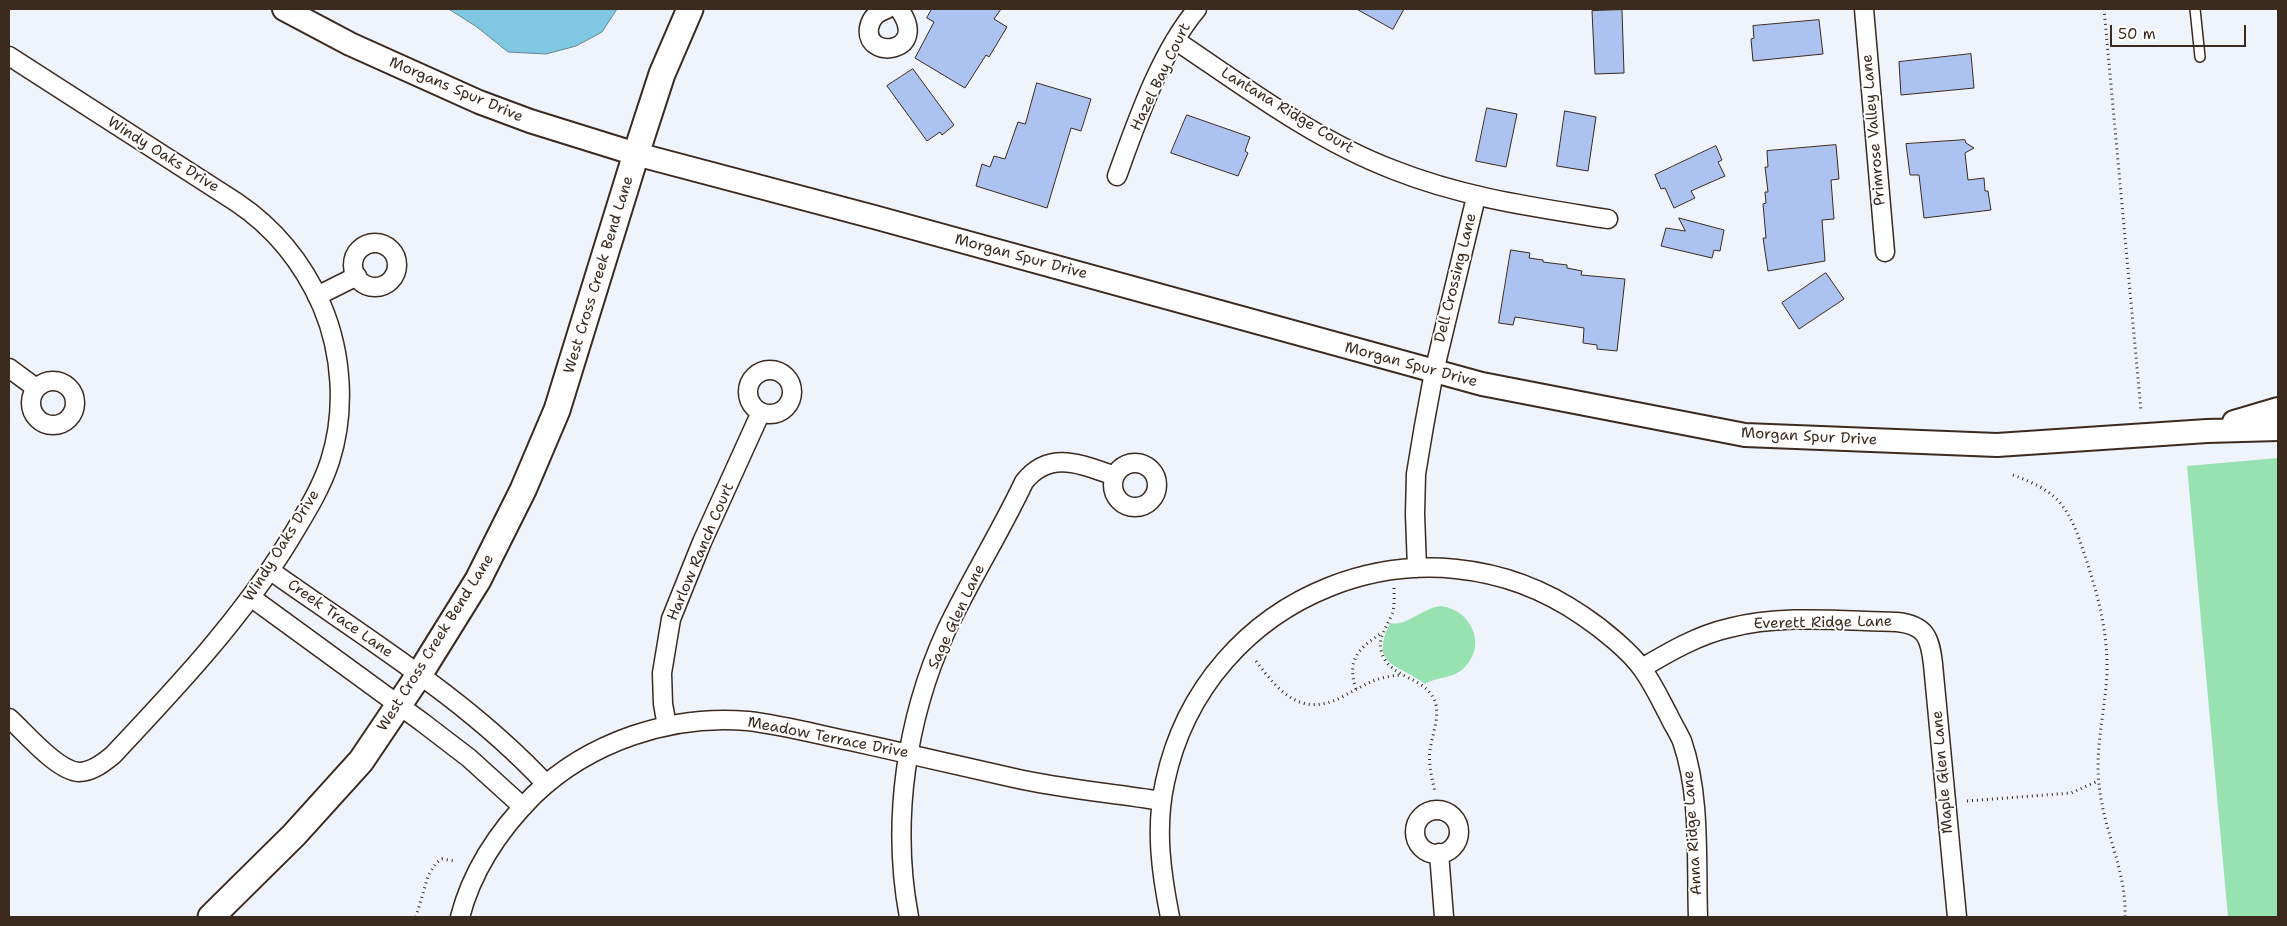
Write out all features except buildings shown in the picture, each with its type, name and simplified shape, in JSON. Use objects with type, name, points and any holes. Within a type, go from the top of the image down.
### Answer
[{"type":"main road","name":"West Cross Creek Bend Lane","points":[[212,917],[294,835],[361,762],[419,675],[478,580],[523,490],[557,410],[662,74],[690,9]]},
{"type":"street","name":"Morgans Spur Drive","points":[[284,9],[350,44],[479,102],[530,121],[636,154]]},
{"type":"street","points":[[887,9],[877,13],[870,21],[868,34],[874,44],[885,49],[896,49],[904,43],[908,34],[907,20],[899,9]]},
{"type":"street","name":"Hazel Bay Court","points":[[1117,176],[1140,113],[1175,40],[1198,9]]},
{"type":"street","name":"Primrose Valley Lane","points":[[1864,9],[1885,252]]},
{"type":"street","name":"Lantana Ridge Court","points":[[1175,40],[1333,142],[1392,170],[1476,197],[1608,219]]},
{"type":"street","name":"Windy Oaks Drive","points":[[9,56],[251,212],[277,236],[302,266],[317,296],[333,337],[337,358],[339,402],[338,424],[330,461],[317,492],[270,571],[252,598],[150,716],[109,758],[85,772],[71,771],[62,766],[9,718]]},
{"type":"street","name":"Morgan Spur Drive","points":[[636,154],[874,217],[1434,372],[1482,384],[1745,435],[1997,445],[2207,431],[2278,429]]},
{"type":"street","name":"Dell Crossing Lane","points":[[1417,568],[1416,474],[1434,372],[1476,197]]},
{"type":"street","points":[[317,296],[356,276]]},
{"type":"street","points":[[9,368],[36,388]]},
{"type":"street","name":"Morgan Spur Drive","points":[[2207,431],[2278,409]]},
{"type":"street","name":"Harlow Ranch Court","points":[[667,726],[663,704],[662,673],[671,619],[702,542],[761,412]]},
{"type":"street","name":"Sage Glen Lane","points":[[909,917],[901,845],[908,753],[916,718],[934,661],[958,608],[1010,512],[1024,482],[1042,466],[1060,462],[1078,464],[1115,476]]},
{"type":"street","name":"Anna Ridge Lane","points":[[1170,917],[1160,853],[1161,801],[1170,761],[1188,714],[1212,675],[1249,635],[1285,608],[1320,591],[1362,576],[1417,568],[1451,568],[1482,572],[1550,596],[1594,624],[1642,668],[1681,740],[1691,774],[1698,917]]},
{"type":"street","name":"Creek Trace Lane","points":[[270,571],[419,675],[491,730],[518,754],[546,784]]},
{"type":"street","points":[[252,598],[468,758],[523,807]]},
{"type":"street","name":"Everett Ridge Lane","points":[[1642,668],[1675,649],[1709,634],[1727,628],[1761,622],[1897,622],[1908,623],[1922,630]]},
{"type":"street","name":"Maple Glen Lane","points":[[1922,630],[1930,642],[1933,664],[1957,917]]},
{"type":"street","name":"Meadow Terrace Drive","points":[[460,917],[470,888],[482,863],[523,807],[546,784],[568,768],[602,748],[640,733],[667,726],[707,721],[748,721],[908,753],[1018,779],[1161,801]]},
{"type":"street","points":[[1439,853],[1444,917]]},
{"type":"lane","points":[[2195,9],[2200,57]]},
{"type":"path","points":[[2104,9],[2141,411]]},
{"type":"path","points":[[2013,475],[2042,488],[2060,503],[2073,524],[2097,593],[2102,613],[2107,652],[2106,694],[2098,764],[2098,781],[2104,820],[2122,878],[2125,917]]},
{"type":"path","points":[[1394,582],[1394,607],[1380,642],[1383,657],[1388,665],[1424,686],[1432,695],[1437,719],[1430,751],[1435,792]]},
{"type":"path","points":[[1356,689],[1352,668],[1357,653],[1383,632]]},
{"type":"path","points":[[1256,660],[1278,688],[1288,697],[1313,705],[1329,702],[1374,679],[1404,675]]},
{"type":"path","points":[[1967,801],[2071,792],[2098,781]]},
{"type":"path","points":[[416,917],[432,868],[442,859],[455,861]]},
{"type":"green space","points":[[2278,458],[2278,917],[2228,917],[2187,466]]},
{"type":"green space","points":[[1440,606],[1451,609],[1468,621],[1473,630],[1475,649],[1471,659],[1460,672],[1425,684],[1390,662],[1385,656],[1383,648],[1384,637],[1390,623],[1396,624],[1408,620],[1426,610]]},
{"type":"water","points":[[449,9],[617,9],[602,32],[576,46],[546,54],[508,52],[477,27]]}]
